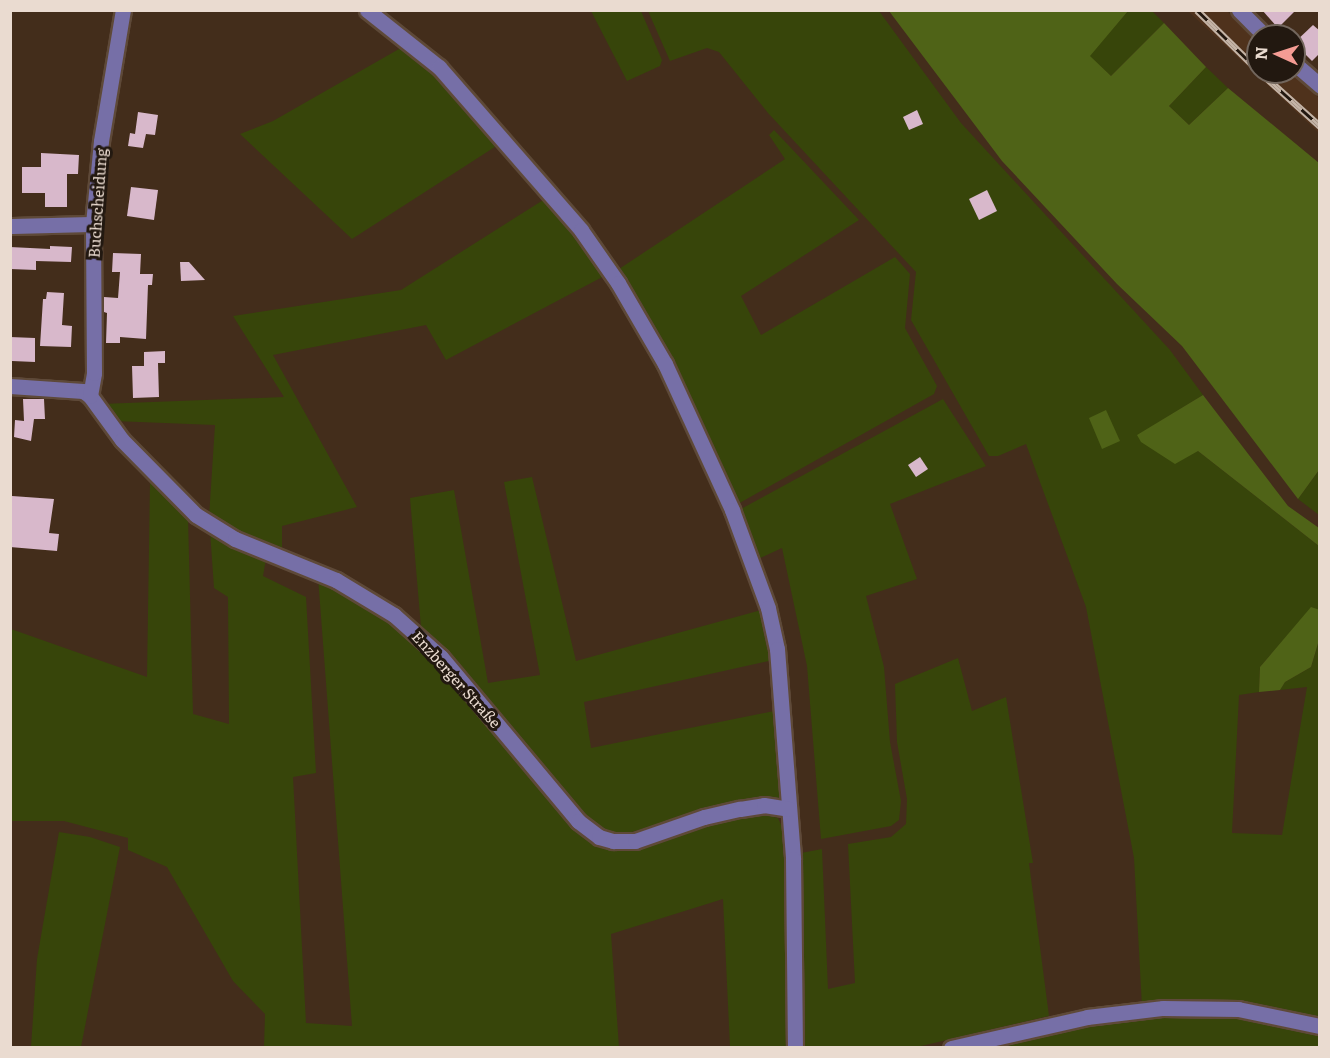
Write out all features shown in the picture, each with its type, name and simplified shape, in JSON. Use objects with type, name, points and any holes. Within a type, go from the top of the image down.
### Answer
[{"type":"street","name":"Buchscheidung","points":[[90,396],[94,373],[93,224],[101,141],[123,10]]},
{"type":"street","points":[[367,10],[439,67],[581,230],[618,283],[665,364],[732,510],[768,608],[777,649],[795,903],[795,1047]]},
{"type":"street","points":[[1239,10],[1253,24]]},
{"type":"street","points":[[1306,74],[1320,86]]},
{"type":"street","points":[[10,226],[93,224]]},
{"type":"street","points":[[10,387],[73,389],[90,396]]},
{"type":"street","name":"Enzberger Straße","points":[[90,396],[118,435],[196,515],[235,539],[314,569],[362,593],[421,636],[514,741],[578,821],[599,837],[613,841],[635,841],[730,811],[764,805],[789,809]]},
{"type":"street","points":[[951,1047],[1087,1017],[1163,1008],[1238,1009],[1320,1026]]},
{"type":"shaded area","points":[[1188,11],[1227,11],[1246,29],[1246,65]]},
{"type":"shaded area","points":[[1266,84],[1303,84],[1319,98],[1319,133]]},
{"type":"green space","points":[[591,11],[641,11],[662,60],[660,66],[627,81]]},
{"type":"green space","points":[[648,11],[879,11],[961,123],[1170,350],[1203,395],[1138,435],[1198,451],[1319,546],[1319,610],[1311,608],[1260,667],[1259,692],[1239,695],[1232,833],[1282,835],[1307,687],[1280,690],[1285,682],[1311,667],[1319,640],[1319,1023],[1142,1007],[1134,858],[1086,607],[1026,444],[998,456],[989,456],[911,320],[916,272],[768,113],[719,52],[707,48],[670,61]]},
{"type":"green space","points":[[889,11],[1128,11],[1090,56],[1111,76],[1164,23],[1206,67],[1169,106],[1189,125],[1228,88],[1319,163],[1319,470],[1298,499],[1182,346],[1117,284],[1002,161]]},
{"type":"green space","points":[[1128,11],[1152,11],[1164,23],[1111,76],[1089,56]]},
{"type":"green space","points":[[406,45],[439,72],[501,143],[352,239],[240,134],[273,121]]},
{"type":"green space","points":[[1206,67],[1228,88],[1189,125],[1169,106]]},
{"type":"green space","points":[[774,130],[859,220],[741,296],[761,335],[895,257],[910,274],[905,328],[937,386],[934,394],[736,505],[616,271],[785,159],[769,135]]},
{"type":"green space","points":[[548,197],[608,274],[446,360],[426,325],[273,355],[357,507],[282,526],[282,549],[237,532],[209,517],[215,425],[114,421],[101,404],[284,397],[233,316],[401,290]]},
{"type":"green space","points":[[1203,395],[1288,506],[1319,528],[1319,546],[1198,451],[1175,464],[1141,442],[1137,435]]},
{"type":"green space","points":[[943,399],[986,466],[890,504],[917,579],[866,596],[884,667],[890,742],[901,801],[899,820],[891,826],[821,839],[807,666],[782,548],[756,560],[739,510]]},
{"type":"green space","points":[[1106,410],[1120,441],[1102,449],[1089,418]]},
{"type":"green space","points":[[1319,470],[1319,515],[1298,499]]},
{"type":"green space","points":[[532,477],[576,661],[765,609],[773,660],[584,702],[591,748],[779,710],[784,794],[777,799],[749,799],[621,835],[598,829],[579,812],[469,678],[421,627],[410,498],[454,490],[488,683],[540,675],[504,482]]},
{"type":"green space","points":[[150,482],[188,517],[193,714],[229,724],[228,597],[214,588],[210,531],[266,559],[263,576],[306,597],[316,773],[293,777],[306,1023],[352,1026],[318,577],[383,611],[428,649],[589,840],[613,850],[729,817],[759,813],[778,818],[786,836],[789,1047],[730,1047],[723,899],[611,934],[619,1047],[264,1047],[265,1014],[233,981],[167,867],[128,850],[128,838],[64,821],[11,821],[11,629],[147,677]]},
{"type":"green space","points":[[1311,607],[1320,610],[1319,640],[1311,667],[1285,682],[1280,690],[1259,692],[1260,667]]},
{"type":"green space","points":[[958,658],[972,711],[1006,697],[1033,863],[1029,863],[1049,1016],[917,1047],[802,1047],[798,858],[801,853],[822,849],[828,989],[855,983],[848,844],[891,837],[906,824],[907,799],[897,742],[895,684]]},
{"type":"green space","points":[[59,832],[90,837],[120,847],[81,1047],[31,1047],[37,959]]},
{"type":"green space","points":[[1138,1015],[1226,1016],[1274,1021],[1319,1031],[1319,1048],[971,1048],[1031,1034]]},
{"type":"building","points":[[1262,10],[1296,10],[1282,24],[1274,24]]},
{"type":"building","points":[[1313,25],[1320,31],[1320,53],[1312,61],[1306,55],[1306,32]]},
{"type":"building","points":[[917,110],[923,124],[909,130],[903,117]]},
{"type":"building","points":[[138,112],[158,115],[155,135],[146,134],[143,148],[128,146],[130,133],[135,134]]},
{"type":"building","points":[[41,153],[79,155],[78,174],[67,174],[67,207],[45,207],[45,193],[22,193],[22,167],[41,167]]},
{"type":"building","points":[[131,187],[158,190],[154,220],[127,216]]},
{"type":"building","points":[[987,190],[997,211],[979,220],[969,199]]},
{"type":"building","points":[[50,246],[72,247],[71,262],[36,261],[36,270],[10,269],[10,247],[50,249]]},
{"type":"building","points":[[113,253],[141,254],[140,274],[153,274],[152,285],[148,285],[146,339],[120,337],[120,343],[106,343],[107,313],[104,312],[104,297],[118,298],[120,272],[112,272]]},
{"type":"building","points":[[180,262],[189,262],[205,280],[181,281]]},
{"type":"building","points":[[47,292],[64,293],[62,325],[72,326],[71,347],[40,346],[43,299],[46,299]]},
{"type":"building","points":[[10,337],[35,338],[35,362],[12,361]]},
{"type":"building","points":[[165,351],[165,363],[158,363],[159,397],[133,398],[132,366],[144,366],[144,352]]},
{"type":"building","points":[[23,399],[44,399],[45,419],[34,419],[31,441],[14,437],[15,420],[24,421]]},
{"type":"building","points":[[920,457],[928,469],[916,477],[908,465]]},
{"type":"building","points":[[12,496],[54,499],[49,533],[59,534],[57,551],[10,547]]},
{"type":"railway","points":[[1197,10],[1246,58]]},
{"type":"railway","points":[[1273,84],[1320,126]]}]
